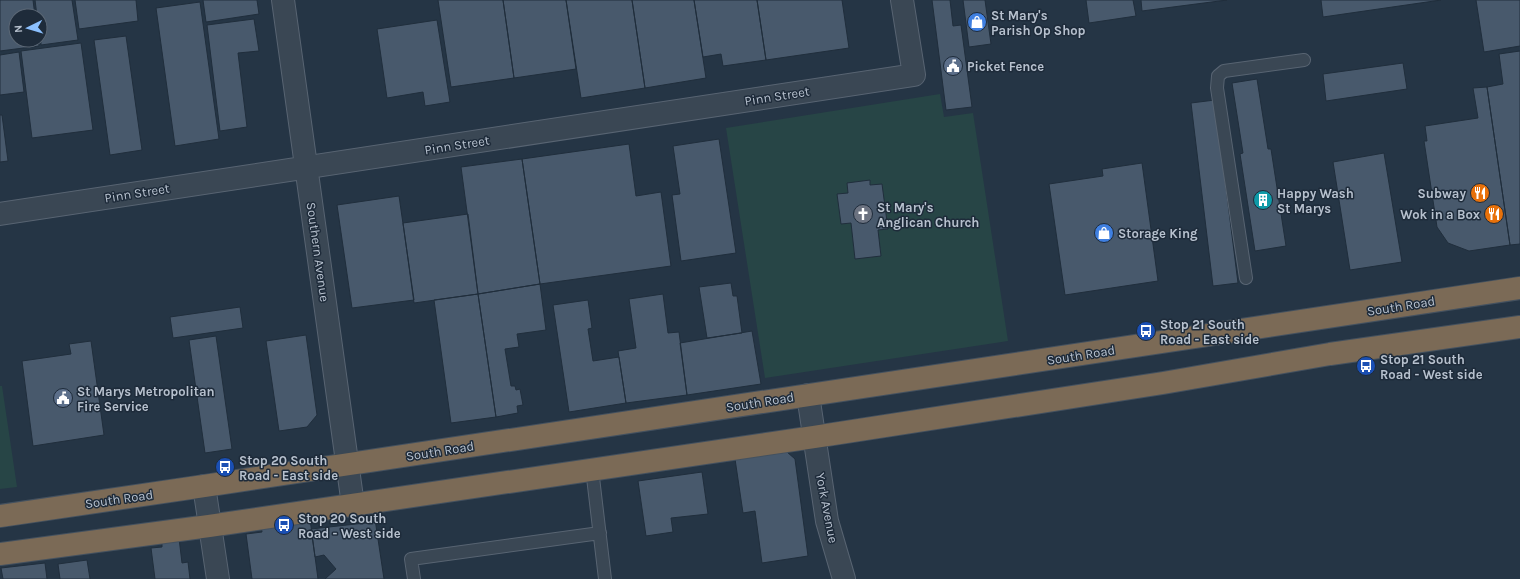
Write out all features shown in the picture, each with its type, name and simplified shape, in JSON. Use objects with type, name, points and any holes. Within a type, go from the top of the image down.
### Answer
[{"type":"highway","name":"South Road","points":[[0,516],[1520,288]]},
{"type":"highway","points":[[0,554],[353,505],[1163,384],[1330,354],[1520,327]]},
{"type":"street","name":"Southern Avenue","points":[[283,0],[353,505]]},
{"type":"street","name":"Pinn Street","points":[[0,214],[914,75],[902,0]]},
{"type":"street","name":"York Avenue","points":[[808,395],[827,521],[844,579]]},
{"type":"street","points":[[204,486],[218,579]]},
{"type":"lane","points":[[1246,278],[1217,88],[1218,76],[1224,71],[1304,60]]},
{"type":"lane","points":[[592,469],[605,579]]},
{"type":"lane","points":[[414,579],[411,559],[600,533]]},
{"type":"green space","points":[[940,94],[944,117],[973,113],[1008,341],[765,378],[726,128]]},
{"type":"green space","points":[[0,386],[2,386],[17,487],[0,489]]},
{"type":"building","points":[[0,0],[33,0],[34,8],[8,8],[8,48],[23,48],[0,51]]},
{"type":"building","points":[[35,0],[72,0],[78,40],[48,44],[48,8],[36,8]]},
{"type":"building","points":[[75,0],[136,0],[138,21],[79,29]]},
{"type":"building","points":[[203,0],[257,0],[259,14],[206,22]]},
{"type":"building","points":[[438,0],[503,0],[514,78],[451,87]]},
{"type":"building","points":[[503,0],[566,0],[576,69],[514,78]]},
{"type":"building","points":[[566,0],[632,0],[645,88],[581,98]]},
{"type":"building","points":[[632,0],[694,0],[706,78],[645,88]]},
{"type":"building","points":[[694,0],[757,0],[766,60],[723,66],[721,54],[703,57]]},
{"type":"building","points":[[757,0],[842,0],[849,48],[766,60]]},
{"type":"building","name":"Picket Fence","points":[[932,0],[950,0],[953,26],[961,25],[972,107],[946,110]]},
{"type":"building","name":"St Mary's Parish Op Shop","points":[[963,0],[985,0],[991,44],[969,47]]},
{"type":"building","points":[[1086,0],[1133,0],[1136,16],[1089,23]]},
{"type":"building","points":[[1141,0],[1227,0],[1142,11]]},
{"type":"building","points":[[1321,0],[1441,0],[1323,17]]},
{"type":"building","points":[[1476,0],[1520,0],[1520,46],[1484,52]]},
{"type":"building","points":[[200,2],[219,139],[175,146],[156,8]]},
{"type":"building","points":[[254,19],[259,51],[238,53],[247,127],[220,131],[207,25]]},
{"type":"building","points":[[437,20],[450,102],[425,106],[423,92],[387,98],[377,29]]},
{"type":"building","points":[[126,36],[142,150],[110,155],[94,40]]},
{"type":"building","points":[[81,43],[93,130],[32,138],[21,51]]},
{"type":"building","points":[[1520,51],[1520,244],[1510,245],[1487,87],[1503,84],[1499,54]]},
{"type":"building","points":[[19,52],[24,92],[0,95],[0,55]]},
{"type":"building","points":[[1403,63],[1407,89],[1326,101],[1323,74]]},
{"type":"building","name":"Happy Wash St Marys","points":[[1257,79],[1268,149],[1271,149],[1286,246],[1255,251],[1240,154],[1243,153],[1232,83]]},
{"type":"building","points":[[1487,87],[1510,245],[1469,251],[1448,243],[1437,227],[1424,141],[1427,141],[1425,126],[1478,118],[1473,88]]},
{"type":"building","points":[[1215,100],[1238,283],[1213,286],[1191,103]]},
{"type":"building","points":[[0,115],[2,115],[8,161],[0,162]]},
{"type":"building","points":[[719,139],[736,253],[681,261],[672,195],[680,194],[673,146]]},
{"type":"building","points":[[629,144],[636,196],[661,192],[671,266],[540,284],[522,159]]},
{"type":"building","points":[[1384,153],[1402,262],[1350,270],[1333,162]]},
{"type":"building","points":[[522,159],[540,284],[478,294],[461,167]]},
{"type":"building","name":"Storage King","points":[[1142,163],[1158,281],[1065,295],[1049,184],[1103,176],[1102,169]]},
{"type":"building","name":"St Mary's Anglican Church","points":[[870,180],[870,185],[882,184],[888,229],[878,230],[881,256],[855,259],[851,223],[841,224],[837,194],[848,193],[847,183]]},
{"type":"building","points":[[399,196],[414,300],[352,308],[337,205]]},
{"type":"building","points":[[468,214],[478,294],[414,303],[403,223]]},
{"type":"building","points":[[731,283],[733,296],[737,296],[742,333],[707,338],[699,287]]},
{"type":"building","points":[[540,284],[546,330],[517,334],[519,347],[505,349],[511,386],[515,386],[516,390],[520,389],[523,405],[517,406],[518,413],[496,417],[478,294]]},
{"type":"building","points":[[478,294],[496,417],[451,423],[434,300]]},
{"type":"building","points":[[663,294],[668,333],[679,332],[687,395],[626,403],[618,351],[636,348],[629,299]]},
{"type":"building","points":[[588,300],[592,328],[588,329],[593,361],[619,357],[626,403],[569,412],[553,305]]},
{"type":"building","points":[[240,307],[243,328],[173,338],[170,317]]},
{"type":"building","points":[[752,331],[761,384],[687,395],[680,343]]},
{"type":"building","points":[[306,335],[317,415],[307,427],[279,431],[266,341]]},
{"type":"building","points":[[216,336],[232,449],[205,453],[189,340]]},
{"type":"building","name":"St Marys Metropolitan Fire Service","points":[[91,341],[104,435],[33,446],[22,361],[71,354],[69,344]]},
{"type":"building","points":[[787,452],[795,459],[808,556],[762,563],[755,511],[743,513],[735,459]]},
{"type":"building","points":[[702,472],[708,514],[671,518],[673,532],[646,536],[638,481]]},
{"type":"building","points":[[310,519],[318,579],[252,579],[246,534],[262,532],[261,525]]},
{"type":"building","points":[[375,519],[384,579],[325,579],[336,569],[324,555],[315,557],[311,529],[374,522]]},
{"type":"building","points":[[179,538],[182,563],[188,562],[190,579],[155,579],[151,548],[162,547],[162,540]]},
{"type":"building","points":[[87,560],[90,579],[60,579],[58,564]]},
{"type":"building","points":[[45,563],[47,579],[3,579],[1,568]]},
{"type":"place","name":"St Mary's Parish Op Shop","points":[[977,22]]},
{"type":"place","name":"Picket Fence","points":[[953,66]]},
{"type":"place","name":"Subway","points":[[1480,193]]},
{"type":"place","name":"Happy Wash St Marys","points":[[1263,200]]},
{"type":"place","name":"St Mary's Anglican Church","points":[[863,214]]},
{"type":"place","name":"Wok in a Box","points":[[1494,214]]},
{"type":"place","name":"Storage King","points":[[1104,233]]},
{"type":"place","name":"Stop 21 South Road - East side","points":[[1146,331]]},
{"type":"place","name":"Stop 21 South Road - West side","points":[[1366,366]]},
{"type":"place","name":"St Marys Metropolitan Fire Service","points":[[63,398]]},
{"type":"place","name":"Stop 20 South Road - East side","points":[[225,467]]},
{"type":"place","name":"Stop 20 South Road - West side","points":[[284,525]]}]
